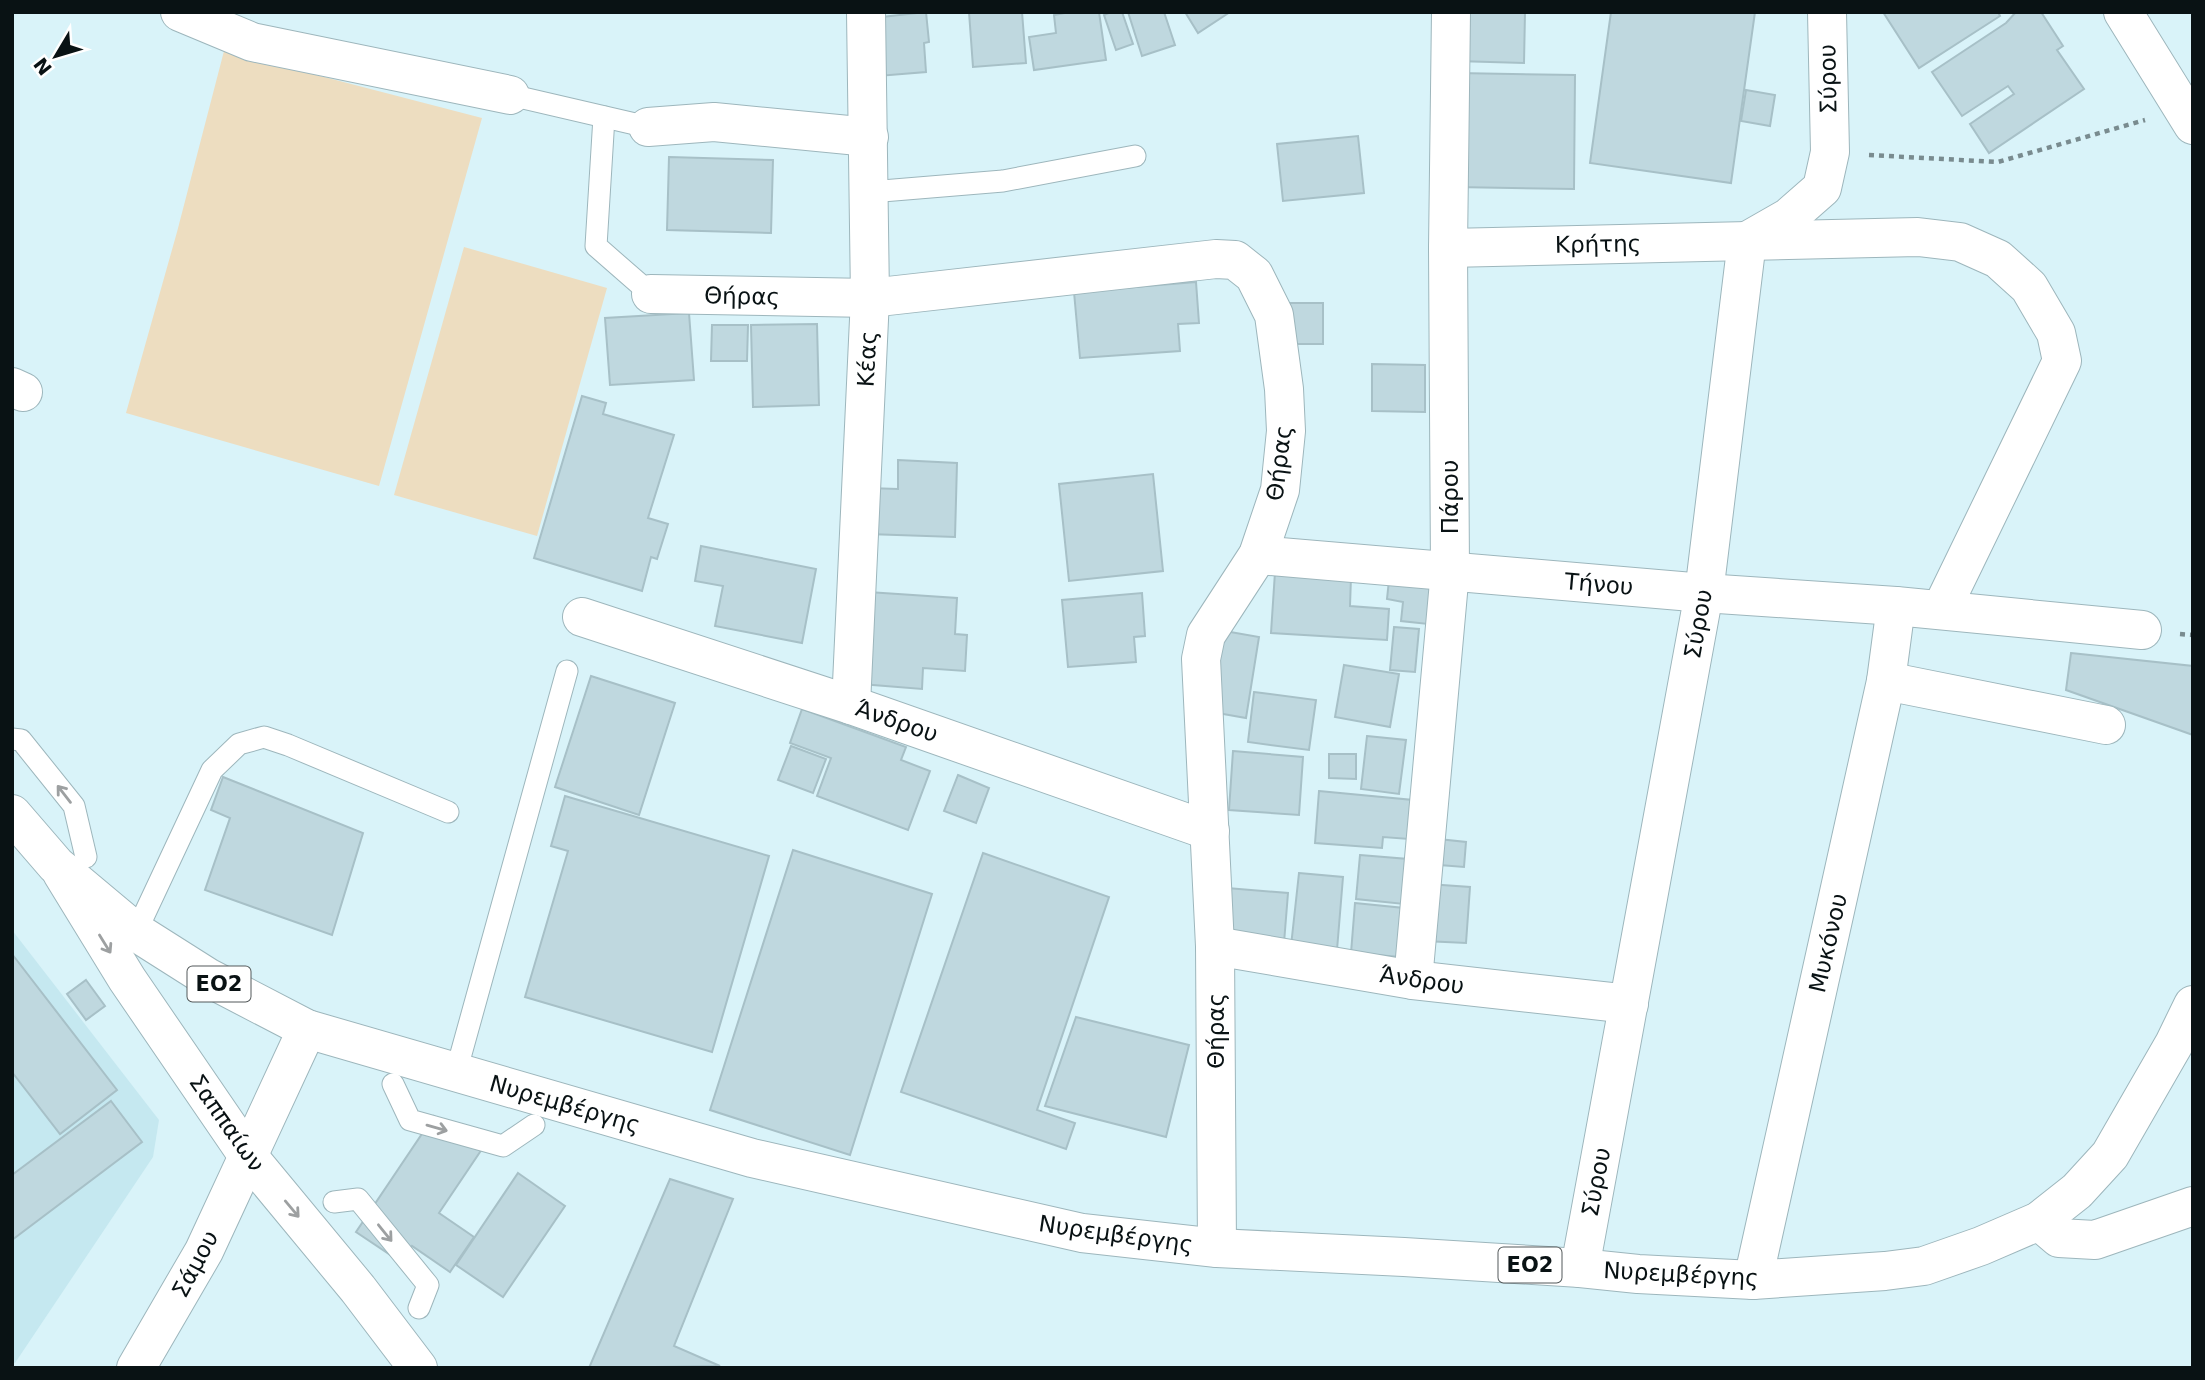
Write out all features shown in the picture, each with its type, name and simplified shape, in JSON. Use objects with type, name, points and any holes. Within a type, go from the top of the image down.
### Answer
[{"type":"street","points":[[180,12],[252,42],[510,95]]},
{"type":"street","name":"Κέας","points":[[851,705],[870,298],[866,12]]},
{"type":"street","name":"Πάρου","points":[[1413,980],[1450,571],[1448,248],[1451,12]]},
{"type":"street","name":"Σύρου","points":[[1580,1268],[1704,593],[1747,241],[1789,217],[1822,188],[1830,152],[1827,12]]},
{"type":"street","points":[[2123,12],[2188,117]]},
{"type":"street","points":[[648,127],[714,121],[869,137]]},
{"type":"street","points":[[1747,241],[1918,237],[1959,242],[1998,259],[2029,287],[2056,333],[2062,361],[1941,610]]},
{"type":"street","name":"Κρήτης","points":[[1448,248],[1747,241]]},
{"type":"street","name":"Θήρας","points":[[651,294],[870,298],[1216,259],[1235,260],[1254,275],[1274,315],[1284,389],[1286,431],[1280,491],[1258,555],[1206,635],[1201,659],[1215,946],[1217,1248]]},
{"type":"street","name":"Τήνου","points":[[1258,555],[1704,593],[1896,606],[2142,630]]},
{"type":"street","name":"Μυκόνου","points":[[1753,1280],[1886,681],[1896,606]]},
{"type":"street","name":"Άνδρου","points":[[582,617],[851,705],[1210,831]]},
{"type":"street","points":[[1886,681],[2106,725]]},
{"type":"street","name":"Νυρεμβέργης","points":[[12,814],[71,861],[136,932],[207,977],[307,1029],[752,1158],[1082,1233],[1217,1248],[1753,1280],[1924,1266],[2039,1221],[2077,1191],[2110,1155],[2174,1044],[2193,1005]]},
{"type":"street","name":"Σαππαίων","points":[[71,861],[127,979],[248,1156],[358,1289],[418,1368]]},
{"type":"street","name":"Άνδρου","points":[[1215,946],[1413,980],[1629,1004]]},
{"type":"street","name":"Σάμου","points":[[136,1368],[204,1251],[307,1029]]},
{"type":"street","points":[[2039,1221],[2059,1238],[2095,1240],[2193,1206]]},
{"type":"lane","points":[[510,95],[648,127]]},
{"type":"lane","points":[[604,117],[596,246],[651,294]]},
{"type":"lane","points":[[870,192],[1003,181],[1135,156]]},
{"type":"lane","points":[[456,1072],[567,671]]},
{"type":"lane","points":[[136,932],[212,770],[239,744],[264,737],[448,812]]},
{"type":"lane","points":[[12,739],[21,740],[74,806],[71,861]]},
{"type":"lane","points":[[393,1084],[410,1120],[423,1124],[503,1146],[534,1125]]},
{"type":"lane","points":[[334,1202],[358,1199],[428,1285],[419,1308]]},
{"type":"path","points":[[1830,152],[1998,162],[2188,117]]},
{"type":"shaded area","points":[[224,51],[482,118],[379,486],[126,413]]},
{"type":"shaded area","points":[[464,247],[607,288],[537,536],[394,495]]},
{"type":"shaded area","points":[[12,930],[159,1120],[153,1157],[15,1363],[12,1362]]},
{"type":"building","points":[[926,12],[929,42],[924,43],[926,72],[878,76],[873,18]]},
{"type":"building","points":[[969,12],[1022,12],[1026,63],[973,67]]},
{"type":"building","points":[[1099,12],[1106,60],[1034,70],[1029,37],[1056,33],[1054,15]]},
{"type":"building","points":[[1122,12],[1133,44],[1116,50],[1104,15]]},
{"type":"building","points":[[1128,12],[1164,12],[1175,45],[1142,56]]},
{"type":"building","points":[[1185,12],[1230,12],[1198,33]]},
{"type":"building","points":[[1457,12],[1525,12],[1524,63],[1456,61]]},
{"type":"building","points":[[1611,12],[1755,12],[1731,183],[1590,163]]},
{"type":"building","points":[[1883,12],[1998,12],[2000,16],[1919,68]]},
{"type":"building","points":[[2016,12],[2041,12],[2063,46],[2057,50],[2084,89],[1989,153],[1970,124],[2014,94],[2008,86],[1962,116],[1932,72],[2006,23]]},
{"type":"building","points":[[1457,73],[1575,75],[1574,189],[1455,187]]},
{"type":"building","points":[[1746,90],[1775,95],[1770,126],[1741,121]]},
{"type":"building","points":[[1358,136],[1364,193],[1283,201],[1277,144]]},
{"type":"building","points":[[669,157],[773,160],[771,233],[667,230]]},
{"type":"building","points":[[1196,282],[1199,323],[1178,324],[1180,351],[1080,358],[1074,292]]},
{"type":"building","points":[[1287,303],[1323,303],[1323,344],[1287,344]]},
{"type":"building","points":[[689,313],[694,380],[610,385],[605,318]]},
{"type":"building","points":[[817,324],[819,405],[753,407],[751,325]]},
{"type":"building","points":[[712,325],[748,325],[747,361],[711,361]]},
{"type":"building","points":[[1372,364],[1425,365],[1425,412],[1372,411]]},
{"type":"building","points":[[582,396],[606,403],[603,414],[674,435],[648,518],[668,524],[657,559],[651,557],[642,591],[534,558]]},
{"type":"building","points":[[898,460],[957,463],[955,537],[868,534],[869,488],[898,489]]},
{"type":"building","points":[[1153,474],[1163,571],[1069,581],[1059,484]]},
{"type":"building","points":[[701,546],[816,569],[802,643],[715,626],[723,586],[695,581]]},
{"type":"building","points":[[1390,571],[1434,577],[1428,624],[1401,621],[1403,602],[1387,599]]},
{"type":"building","points":[[1275,572],[1351,577],[1350,606],[1389,609],[1387,640],[1271,633]]},
{"type":"building","points":[[868,592],[957,598],[955,634],[967,635],[965,671],[923,668],[922,689],[861,684]]},
{"type":"building","points":[[1142,593],[1145,636],[1134,637],[1136,662],[1068,667],[1062,600]]},
{"type":"building","points":[[1394,627],[1419,629],[1415,672],[1390,670]]},
{"type":"building","points":[[1219,630],[1259,637],[1246,718],[1206,711]]},
{"type":"building","points":[[2071,653],[2193,666],[2193,735],[2066,690]]},
{"type":"building","points":[[1344,665],[1399,674],[1390,727],[1335,717]]},
{"type":"building","points":[[591,676],[675,703],[639,815],[555,787]]},
{"type":"building","points":[[1254,692],[1316,700],[1309,750],[1248,742]]},
{"type":"building","points":[[802,709],[906,747],[901,760],[930,771],[908,830],[817,796],[831,758],[790,743]]},
{"type":"building","points":[[1367,736],[1406,740],[1399,794],[1361,789]]},
{"type":"building","points":[[791,746],[826,759],[813,793],[778,780]]},
{"type":"building","points":[[1233,751],[1303,757],[1299,815],[1229,810]]},
{"type":"building","points":[[1329,754],[1356,754],[1356,779],[1329,778]]},
{"type":"building","points":[[958,775],[989,788],[976,823],[944,811]]},
{"type":"building","points":[[223,777],[363,833],[332,935],[205,890],[230,818],[211,810]]},
{"type":"building","points":[[1319,791],[1413,800],[1409,839],[1383,837],[1382,848],[1315,843]]},
{"type":"building","points":[[565,796],[769,856],[712,1052],[525,997],[568,851],[551,846]]},
{"type":"building","points":[[1429,838],[1466,842],[1464,867],[1427,864]]},
{"type":"building","points":[[793,850],[932,894],[850,1155],[710,1110]]},
{"type":"building","points":[[983,853],[1109,897],[1037,1110],[1075,1123],[1066,1149],[901,1092]]},
{"type":"building","points":[[1360,855],[1408,859],[1404,904],[1356,899]]},
{"type":"building","points":[[1299,873],[1343,877],[1337,950],[1291,946]]},
{"type":"building","points":[[1428,884],[1470,887],[1466,943],[1424,941]]},
{"type":"building","points":[[1227,888],[1288,893],[1284,943],[1224,938]]},
{"type":"building","points":[[1355,903],[1404,908],[1401,957],[1351,953]]},
{"type":"building","points":[[12,954],[117,1090],[60,1134],[12,1072]]},
{"type":"building","points":[[86,980],[105,1006],[86,1020],[67,994]]},
{"type":"building","points":[[1076,1017],[1189,1045],[1166,1137],[1045,1106]]},
{"type":"building","points":[[111,1101],[142,1142],[12,1240],[12,1175]]},
{"type":"building","points":[[434,1116],[482,1149],[439,1213],[474,1237],[450,1272],[412,1246],[401,1262],[356,1232]]},
{"type":"building","points":[[518,1173],[565,1206],[503,1297],[456,1265]]},
{"type":"building","points":[[670,1179],[733,1199],[674,1346],[720,1366],[589,1368]]}]
